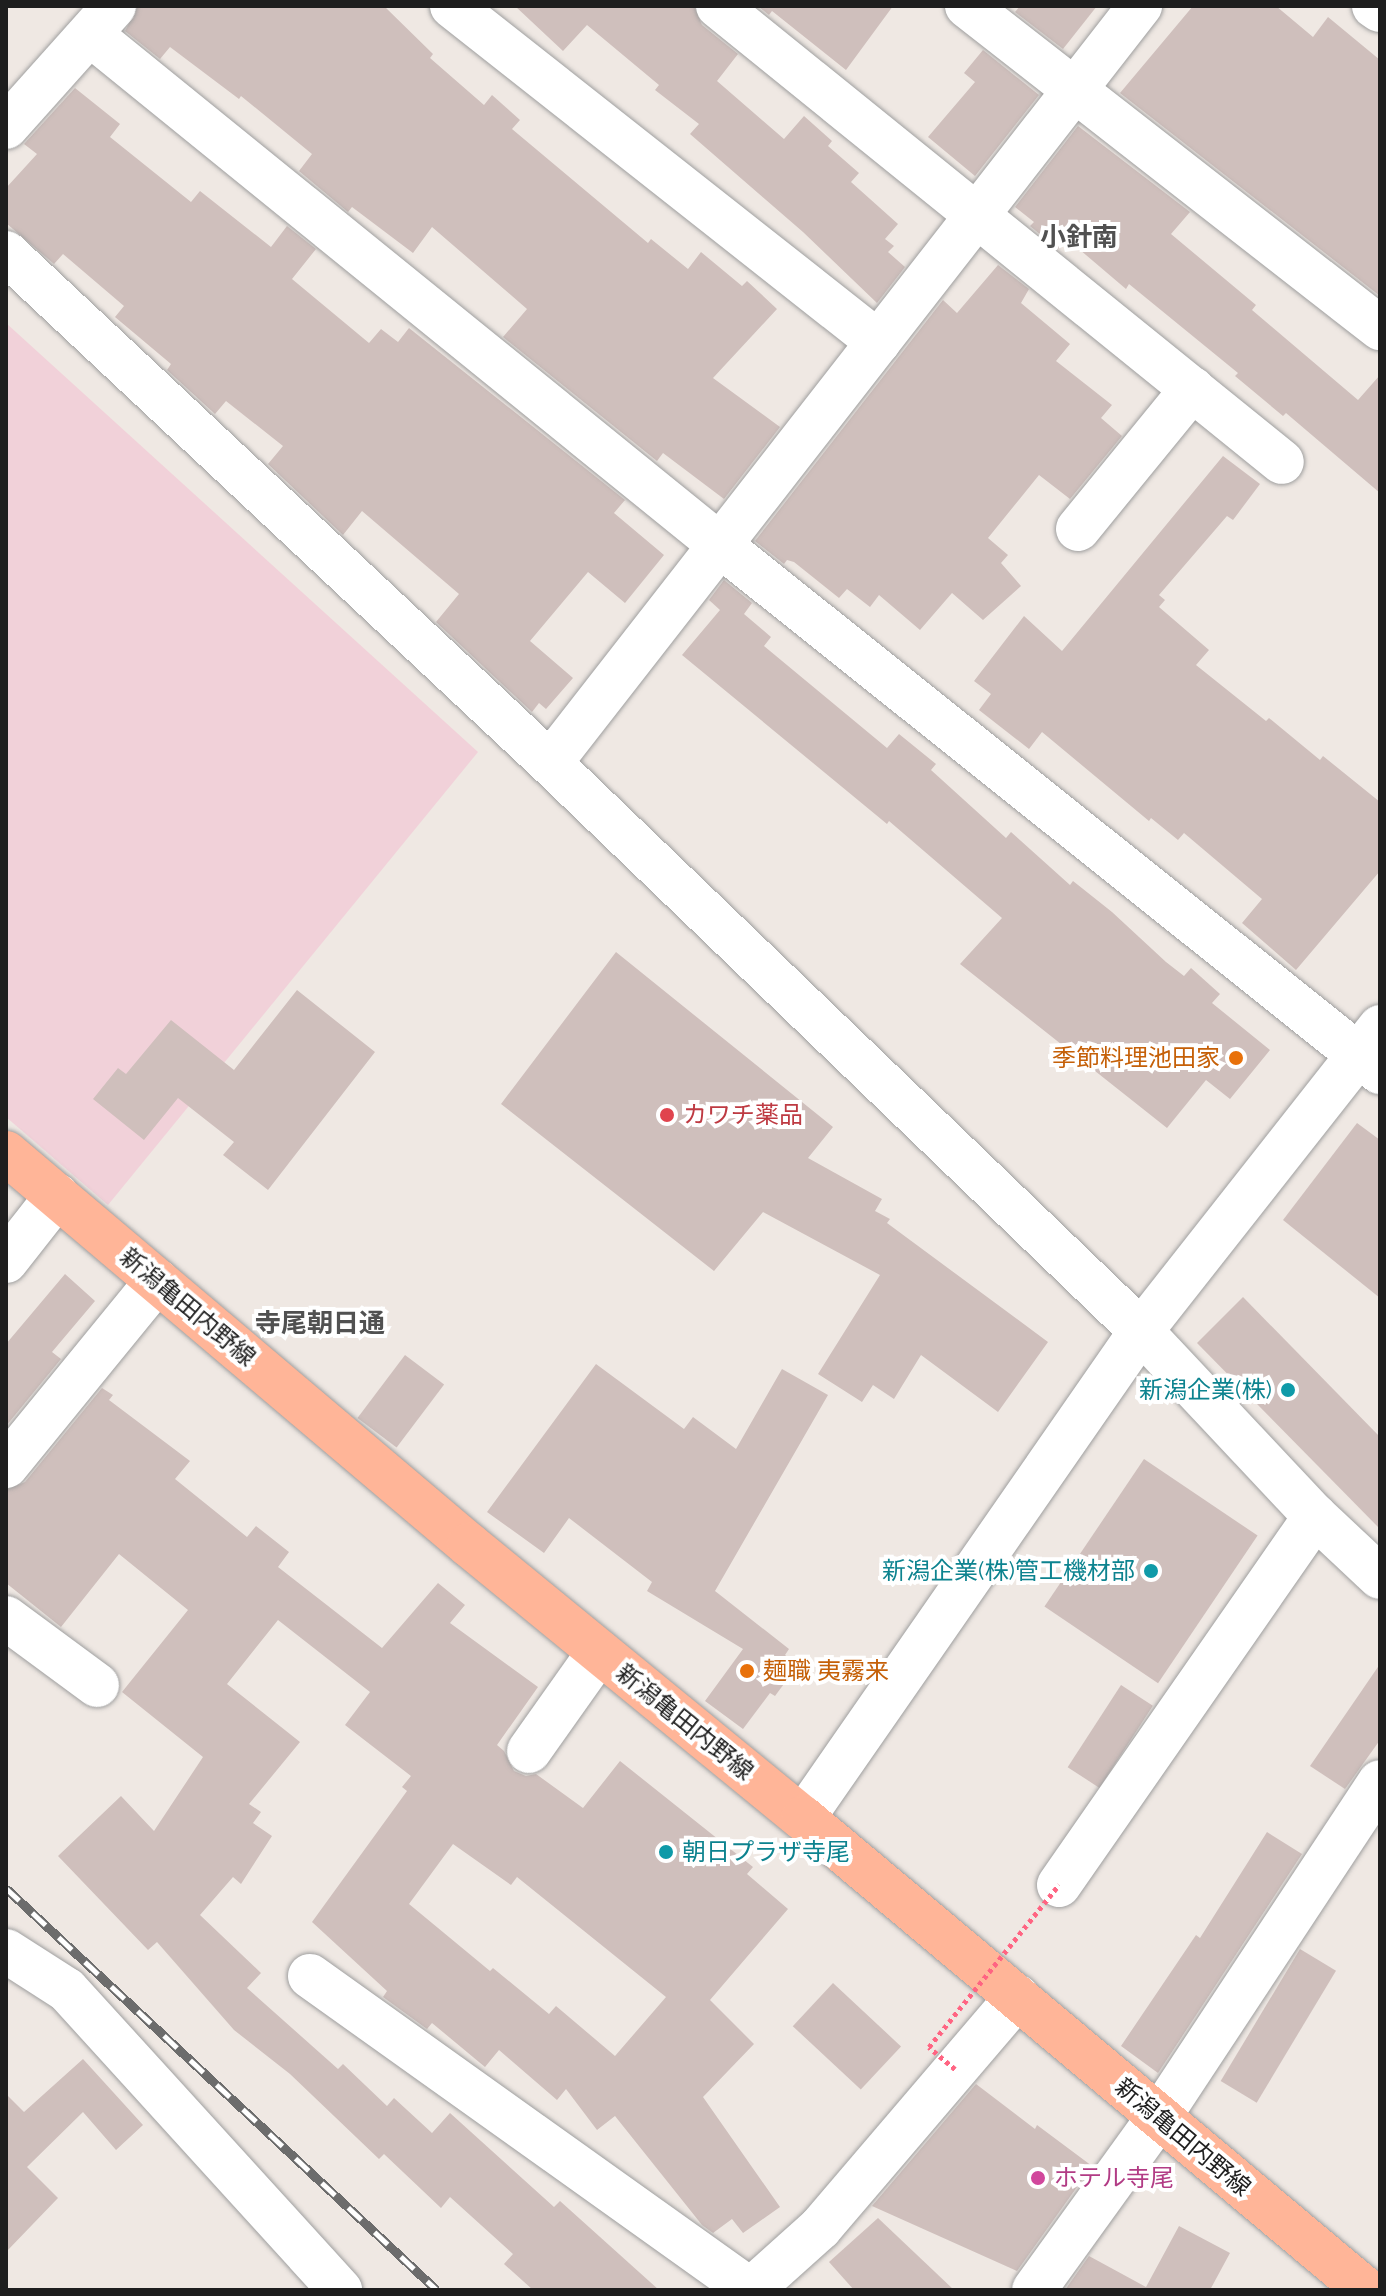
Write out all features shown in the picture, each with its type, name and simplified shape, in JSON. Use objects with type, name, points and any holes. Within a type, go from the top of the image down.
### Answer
[{"type":"main road","name":"新潟亀田内野線","points":[[6,1153],[599,1652],[803,1818],[1366,2290]]},
{"type":"street","points":[[452,6],[878,342]]},
{"type":"street","points":[[718,6],[1282,462]]},
{"type":"street","points":[[967,6],[1380,328]]},
{"type":"street","points":[[550,763],[1140,6]]},
{"type":"street","points":[[1374,6],[1380,10]]},
{"type":"street","points":[[6,127],[103,20],[720,545],[1373,1051],[1141,1331],[803,1818]]},
{"type":"street","points":[[6,253],[550,763],[1141,1331],[1315,1516],[1380,1577]]},
{"type":"street","points":[[1078,529],[1192,389]]},
{"type":"street","points":[[6,1261],[57,1196]]},
{"type":"street","points":[[6,1466],[157,1281]]},
{"type":"street","points":[[1059,1885],[1315,1516]]},
{"type":"street","points":[[6,1618],[97,1685]]},
{"type":"street","points":[[529,1751],[599,1652]]},
{"type":"street","points":[[1034,2290],[1159,2117],[1380,1782]]},
{"type":"street","points":[[6,1951],[67,1990],[193,2133],[340,2290]]},
{"type":"street","points":[[310,1976],[750,2290],[820,2228],[1017,1997]]},
{"type":"path","points":[[955,2069],[929,2047],[1059,1885]]},
{"type":"shaded area","points":[[6,323],[478,752],[108,1205],[6,1117]]},
{"type":"building","points":[[138,6],[384,6],[433,54],[430,58],[484,105],[492,95],[520,120],[512,129],[648,243],[651,239],[688,269],[701,252],[742,286],[747,281],[777,309],[713,378],[780,427],[724,499],[663,453],[657,461],[503,337],[527,309],[432,227],[413,253],[352,207],[348,212],[299,171],[312,154],[241,96],[239,99],[170,47],[160,59],[125,31]]},
{"type":"building","points":[[515,6],[694,6],[702,25],[738,54],[717,81],[784,139],[804,116],[832,141],[828,146],[859,173],[851,182],[898,224],[885,239],[894,246],[888,252],[905,267],[877,303],[803,232],[690,134],[699,124],[655,90],[659,85],[587,25],[563,51]]},
{"type":"building","points":[[758,6],[893,6],[846,70],[772,11],[769,15]]},
{"type":"building","points":[[1020,6],[1097,6],[1063,49],[1015,12]]},
{"type":"building","points":[[1193,6],[1276,6],[1313,37],[1328,17],[1380,60],[1380,296],[1120,93]]},
{"type":"building","points":[[983,50],[1039,95],[975,176],[928,137],[975,82],[964,73]]},
{"type":"building","points":[[75,88],[120,124],[110,137],[191,202],[200,191],[271,247],[287,226],[316,249],[292,279],[369,343],[381,329],[398,342],[409,328],[625,500],[614,513],[664,555],[625,603],[588,572],[530,641],[573,678],[546,709],[539,703],[532,712],[436,622],[459,594],[362,511],[343,535],[268,464],[283,446],[226,401],[215,414],[167,370],[171,364],[115,317],[124,306],[63,254],[54,264],[6,223],[6,188],[37,154],[24,144]]},
{"type":"building","points":[[1078,126],[1190,212],[1171,234],[1256,305],[1252,310],[1358,400],[1380,375],[1380,493],[1286,413],[1283,416],[1235,376],[1238,373],[1129,284],[1126,289],[1066,238],[1058,249],[1030,226],[1034,222],[1015,207]]},
{"type":"building","points":[[998,265],[1029,289],[1021,303],[1070,344],[1056,361],[1112,405],[1101,418],[1122,436],[1070,499],[1039,475],[988,538],[1008,555],[1001,563],[1021,586],[983,620],[952,593],[920,630],[879,595],[870,607],[847,589],[839,598],[794,562],[787,560],[784,564],[755,541],[943,300],[957,313]]},
{"type":"building","points":[[1223,456],[1260,484],[1233,520],[1227,516],[1159,595],[1165,600],[1159,607],[1209,650],[1196,665],[1266,721],[1269,718],[1320,760],[1323,756],[1380,802],[1380,871],[1296,970],[1242,923],[1262,899],[1184,833],[1178,840],[1151,818],[1149,821],[1042,732],[1029,749],[979,710],[991,694],[974,681],[1024,616],[1062,651]]},
{"type":"building","points":[[724,580],[752,603],[744,614],[771,637],[764,646],[887,748],[899,734],[936,764],[931,770],[1006,838],[1011,832],[1070,885],[1073,881],[1112,912],[1184,976],[1191,968],[1220,994],[1212,1003],[1270,1050],[1230,1099],[1206,1080],[1167,1128],[960,964],[1002,918],[889,821],[887,824],[682,655],[720,610],[709,600]]},
{"type":"building","name":"カワチ薬品","points":[[616,952],[833,1127],[808,1158],[882,1199],[875,1211],[890,1219],[887,1223],[1048,1342],[998,1412],[921,1355],[894,1399],[873,1385],[862,1402],[818,1374],[880,1275],[763,1212],[714,1271],[501,1104]]},
{"type":"building","points":[[297,990],[375,1052],[268,1190],[223,1155],[234,1142],[178,1098],[144,1140],[93,1099],[118,1068],[126,1074],[171,1020],[234,1070]]},
{"type":"building","points":[[1357,1123],[1380,1140],[1380,1298],[1283,1220]]},
{"type":"building","points":[[65,1274],[95,1301],[52,1352],[61,1359],[6,1426],[6,1344]]},
{"type":"building","name":"新潟企業(株)","points":[[1243,1297],[1380,1437],[1380,1529],[1197,1343]]},
{"type":"building","points":[[405,1355],[444,1384],[397,1448],[357,1418]]},
{"type":"building","points":[[596,1364],[684,1429],[693,1417],[736,1449],[782,1369],[828,1395],[715,1591],[789,1649],[785,1655],[798,1665],[775,1696],[770,1693],[743,1729],[705,1701],[743,1649],[647,1591],[652,1582],[569,1518],[544,1553],[487,1512]]},
{"type":"building","points":[[102,1388],[113,1395],[109,1400],[190,1461],[175,1479],[247,1537],[256,1526],[289,1552],[278,1567],[382,1648],[438,1583],[465,1605],[450,1623],[538,1687],[497,1745],[504,1751],[514,1771],[526,1776],[536,1774],[583,1808],[620,1761],[753,1867],[747,1874],[788,1909],[710,2000],[754,2044],[703,2097],[780,2207],[743,2233],[732,2219],[713,2233],[702,2225],[615,2116],[597,2130],[566,2089],[557,2100],[499,2050],[485,2067],[432,2023],[427,2029],[383,1997],[387,1991],[312,1922],[407,1791],[402,1787],[411,1776],[345,1725],[370,1692],[278,1620],[227,1684],[300,1742],[249,1804],[261,1812],[253,1823],[272,1836],[241,1884],[233,1877],[200,1915],[261,1973],[247,1988],[338,2069],[343,2064],[387,2106],[394,2098],[432,2133],[450,2113],[554,2207],[560,2201],[659,2290],[533,2290],[504,2264],[513,2254],[450,2197],[441,2208],[384,2154],[379,2159],[290,2074],[234,2030],[157,1942],[148,1950],[58,1856],[121,1796],[154,1831],[203,1757],[122,1692],[188,1610],[119,1554],[61,1627],[6,1583],[6,1490],[25,1482]],"holes":[[[453,1844],[511,1885],[517,1877],[666,1997],[615,2056],[556,2006],[549,2014],[493,1968],[490,1971],[409,1904]]]},
{"type":"building","name":"新潟企業(株)管工機材部","points":[[1144,1459],[1258,1536],[1158,1683],[1044,1607]]},
{"type":"building","points":[[1380,1664],[1380,1740],[1345,1789],[1310,1766]]},
{"type":"building","points":[[1121,1685],[1153,1706],[1099,1788],[1068,1767]]},
{"type":"building","points":[[1267,1832],[1302,1854],[1158,2073],[1121,2046],[1196,1935],[1200,1938]]},
{"type":"building","points":[[1300,1949],[1336,1971],[1257,2103],[1221,2081]]},
{"type":"building","points":[[833,1983],[901,2046],[861,2090],[793,2026]]},
{"type":"building","points":[[83,2059],[143,2125],[116,2150],[83,2112],[27,2167],[58,2198],[6,2252],[6,2094],[24,2112]]},
{"type":"building","points":[[976,2084],[1035,2129],[1037,2125],[1092,2166],[1017,2271],[872,2206]]},
{"type":"building","points":[[878,2218],[954,2290],[854,2290],[829,2262]]},
{"type":"building","points":[[1179,2226],[1230,2253],[1210,2290],[1065,2290],[1089,2256],[1146,2287]]},
{"type":"railway","points":[[6,1888],[437,2290]]},
{"type":"place","name":"季節料理池田家","points":[[1236,1058]]},
{"type":"place","name":"カワチ薬品","points":[[667,1115]]},
{"type":"place","name":"新潟企業(株)","points":[[1288,1390]]},
{"type":"place","name":"新潟企業(株)管工機材部","points":[[1151,1571]]},
{"type":"place","name":"麺職 夷霧来","points":[[747,1671]]},
{"type":"place","name":"朝日プラザ寺尾","points":[[666,1852]]},
{"type":"place","name":"ホテル寺尾","points":[[1038,2178]]},
{"type":"district","name":"小針南","points":[[1079,238]]},
{"type":"district","name":"寺尾朝日通","points":[[320,1324]]}]
